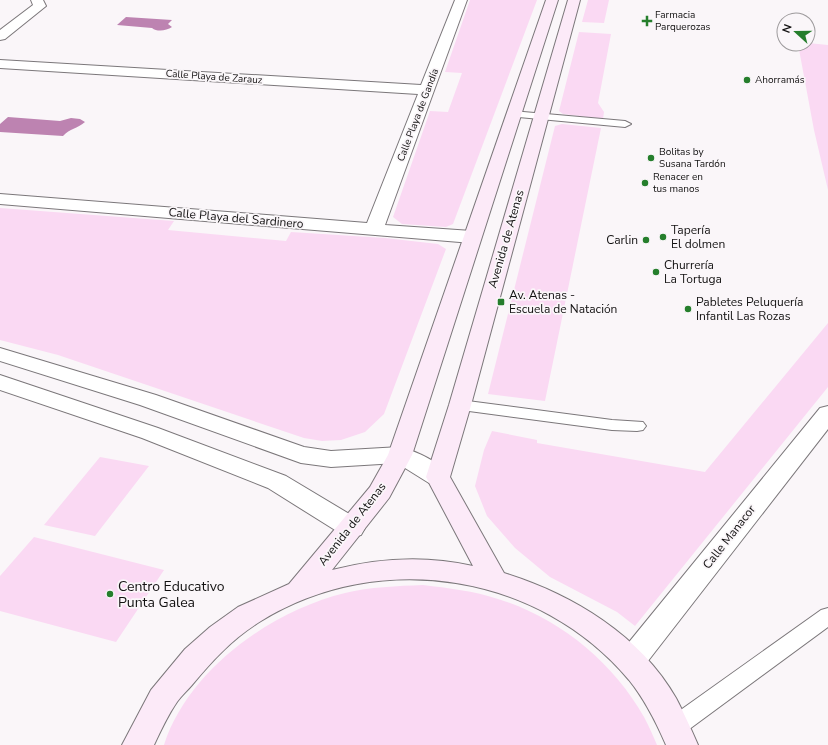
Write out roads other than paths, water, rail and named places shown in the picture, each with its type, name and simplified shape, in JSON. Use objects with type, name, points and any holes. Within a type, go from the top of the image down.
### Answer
[{"type":"main road","name":"Avenida de Atenas","points":[[300,589],[352,528],[380,492],[400,455],[512,114],[552,0]]},
{"type":"main road","name":"Avenida de Atenas","points":[[438,477],[460,405],[574,0]]},
{"type":"main road","points":[[438,477],[494,580]]},
{"type":"main road","points":[[138,745],[166,693],[204,649],[249,615],[300,589],[337,578],[376,571],[416,569],[455,572],[494,580],[524,590],[553,603],[580,619],[607,639],[631,661],[655,692],[679,736]]},
{"type":"street","points":[[0,36],[40,6],[36,0]]},
{"type":"street","name":"Calle Playa de Gandía","points":[[374,229],[461,0]]},
{"type":"street","name":"Calle Playa de Zarauz","points":[[0,64],[427,90]]},
{"type":"street","name":"Calle Playa del Sardinero","points":[[0,199],[472,237]]},
{"type":"street","points":[[0,354],[148,400],[301,455],[331,459],[400,455],[412,460],[438,477]]},
{"type":"street","points":[[0,382],[150,433],[277,482],[352,528]]},
{"type":"street","name":"Calle Manacor","points":[[631,661],[828,413]]},
{"type":"lane","points":[[512,114],[625,124]]},
{"type":"lane","points":[[460,405],[612,425],[637,426]]},
{"type":"lane","points":[[679,736],[828,616]]},
{"type":"place","name":"Farmacia Parquerozas","points":[[647,21]]},
{"type":"place","name":"Ahorramás","points":[[747,80]]},
{"type":"place","name":"Bolitas by Susana Tardón","points":[[651,158]]},
{"type":"place","name":"Renacer en tus manos","points":[[645,183]]},
{"type":"place","name":"Tapería El dolmen","points":[[663,237]]},
{"type":"place","name":"Carlin","points":[[646,240]]},
{"type":"place","name":"Churrería La Tortuga","points":[[656,272]]},
{"type":"place","name":"Av. Atenas - Escuela de Natación","points":[[501,302]]},
{"type":"place","name":"Pabletes Peluquería Infantil Las Rozas","points":[[688,309]]},
{"type":"place","name":"Centro Educativo Punta Galea","points":[[110,594]]}]
